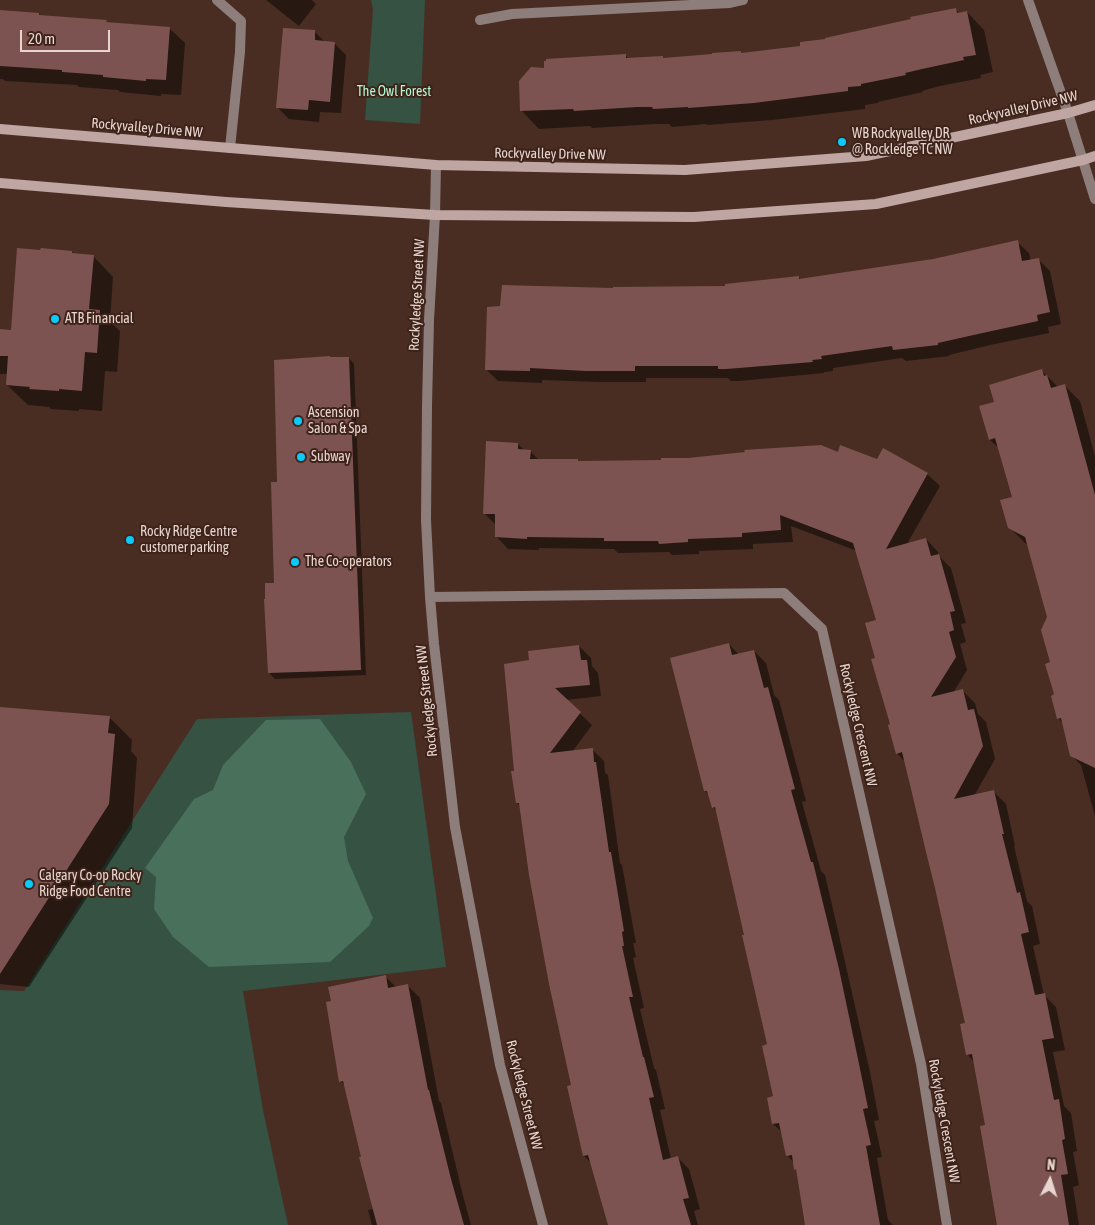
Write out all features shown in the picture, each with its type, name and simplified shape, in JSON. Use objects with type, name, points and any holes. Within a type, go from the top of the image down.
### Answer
[{"type":"street","points":[[217,0],[241,21],[240,52],[230,148]]},
{"type":"street","points":[[480,20],[512,14],[730,3],[743,0]]},
{"type":"street","points":[[1028,0],[1068,113],[1095,199]]},
{"type":"street","name":"Rockyvalley Drive NW","points":[[0,129],[436,165],[685,170],[866,156],[1068,113],[1095,105]]},
{"type":"street","points":[[0,183],[226,202],[435,215],[694,217],[876,204],[1095,156]]},
{"type":"street","name":"Rockyledge Street NW","points":[[436,165],[429,320],[426,520],[434,644],[457,836],[500,1065],[543,1225]]},
{"type":"street","name":"Rockyledge Crescent NW","points":[[430,597],[784,593],[822,629],[921,1064],[947,1225]]},
{"type":"green space","name":"The Owl Forest","points":[[371,0],[425,0],[420,124],[365,120],[373,9]]},
{"type":"green space","points":[[411,712],[446,967],[243,991],[263,1110],[288,1225],[0,1225],[0,990],[24,991],[197,719]]},
{"type":"green space","points":[[320,719],[351,762],[366,794],[344,837],[348,861],[373,918],[369,926],[330,962],[209,967],[173,937],[154,909],[156,877],[145,868],[194,799],[213,790],[223,765],[266,720]]},
{"type":"building","points":[[956,8],[957,13],[967,11],[976,55],[963,57],[964,60],[905,73],[906,75],[861,84],[861,86],[848,87],[848,91],[754,103],[688,108],[653,109],[652,107],[637,107],[574,111],[573,109],[520,111],[519,81],[531,67],[544,68],[544,61],[546,59],[626,54],[626,58],[663,56],[663,58],[741,51],[741,53],[800,46],[800,42],[825,39],[911,19],[910,17]]},
{"type":"building","points":[[0,10],[170,27],[166,80],[146,79],[146,81],[62,72],[62,70],[0,66]]},
{"type":"building","points":[[283,28],[315,30],[315,40],[335,42],[330,102],[309,100],[308,110],[276,108]]},
{"type":"building","points":[[1018,240],[1022,261],[1039,258],[1050,312],[1037,315],[1038,321],[938,343],[938,345],[893,350],[892,346],[821,356],[822,359],[812,360],[813,362],[726,369],[718,369],[718,366],[635,366],[635,371],[530,368],[530,371],[485,370],[487,307],[500,306],[502,285],[613,288],[725,286],[725,284],[799,276],[799,279],[933,259]]},
{"type":"building","name":"ATB Financial","points":[[17,248],[40,250],[41,248],[94,255],[89,309],[100,310],[97,353],[85,352],[82,391],[29,389],[30,387],[6,385],[8,356],[0,356],[0,329],[11,330]]},
{"type":"building","points":[[330,356],[349,357],[361,670],[268,673],[264,599],[265,583],[274,583],[271,482],[277,482],[274,360]]},
{"type":"building","points":[[1042,369],[1044,376],[1047,375],[1051,388],[1065,384],[1095,495],[1095,768],[1070,756],[1061,718],[1057,719],[1051,696],[1054,694],[1045,664],[1050,662],[1041,630],[1047,617],[1025,537],[1008,528],[1000,500],[1012,497],[995,438],[989,440],[979,406],[994,402],[989,385]]},
{"type":"building","points":[[486,441],[518,443],[518,449],[531,450],[530,459],[578,459],[578,461],[661,460],[661,458],[688,458],[745,452],[744,450],[821,445],[838,452],[840,445],[877,459],[883,448],[928,473],[886,549],[926,538],[931,556],[939,554],[955,611],[950,612],[954,630],[949,632],[956,657],[931,697],[963,689],[968,710],[974,709],[983,746],[954,799],[994,790],[1004,834],[1002,834],[1017,893],[1020,892],[1029,932],[1021,934],[1035,995],[1045,993],[1054,1038],[1042,1040],[1054,1100],[1059,1099],[1065,1139],[1062,1140],[1068,1174],[1061,1175],[1069,1225],[997,1225],[980,1126],[985,1125],[972,1054],[966,1055],[960,1024],[965,1023],[902,752],[896,754],[888,725],[890,724],[871,659],[875,658],[865,623],[876,620],[853,543],[780,515],[781,530],[742,533],[742,537],[688,539],[688,542],[659,544],[658,541],[604,541],[604,538],[527,537],[527,539],[495,537],[495,514],[483,514]]},
{"type":"building","points":[[729,643],[732,655],[754,650],[764,688],[768,687],[795,789],[791,790],[811,862],[813,862],[839,969],[868,1108],[863,1109],[871,1145],[866,1146],[880,1225],[805,1225],[792,1155],[786,1156],[779,1123],[772,1124],[767,1098],[773,1096],[762,1046],[767,1044],[742,935],[744,935],[715,807],[712,808],[707,791],[704,791],[670,658]]},
{"type":"building","points":[[579,645],[581,660],[587,660],[590,685],[555,688],[581,712],[550,753],[593,748],[609,852],[611,852],[624,931],[622,932],[624,946],[622,946],[633,997],[629,997],[654,1097],[649,1098],[663,1160],[678,1156],[689,1198],[683,1199],[691,1225],[608,1225],[588,1155],[583,1156],[567,1086],[571,1085],[549,984],[529,875],[519,803],[516,803],[511,771],[514,771],[504,664],[529,660],[528,651]]},
{"type":"building","name":"Calgary Co-op Rocky Ridge Food Centre","points":[[0,707],[110,716],[108,733],[115,734],[109,804],[0,974]]},
{"type":"building","points":[[386,975],[388,988],[408,984],[428,1090],[464,1225],[377,1225],[359,1157],[361,1157],[343,1081],[339,1082],[326,1002],[331,1001],[328,987]]},
{"type":"place","name":"WB Rockyvalley DR @ Rockledge TC NW","points":[[842,142]]},
{"type":"place","name":"ATB Financial","points":[[55,319]]},
{"type":"place","name":"Ascension Salon & Spa","points":[[298,421]]},
{"type":"place","name":"Subway","points":[[301,457]]},
{"type":"place","name":"Rocky Ridge Centre customer parking","points":[[130,540]]},
{"type":"place","name":"The Co-operators","points":[[295,562]]},
{"type":"place","name":"Calgary Co-op Rocky Ridge Food Centre","points":[[29,884]]}]
